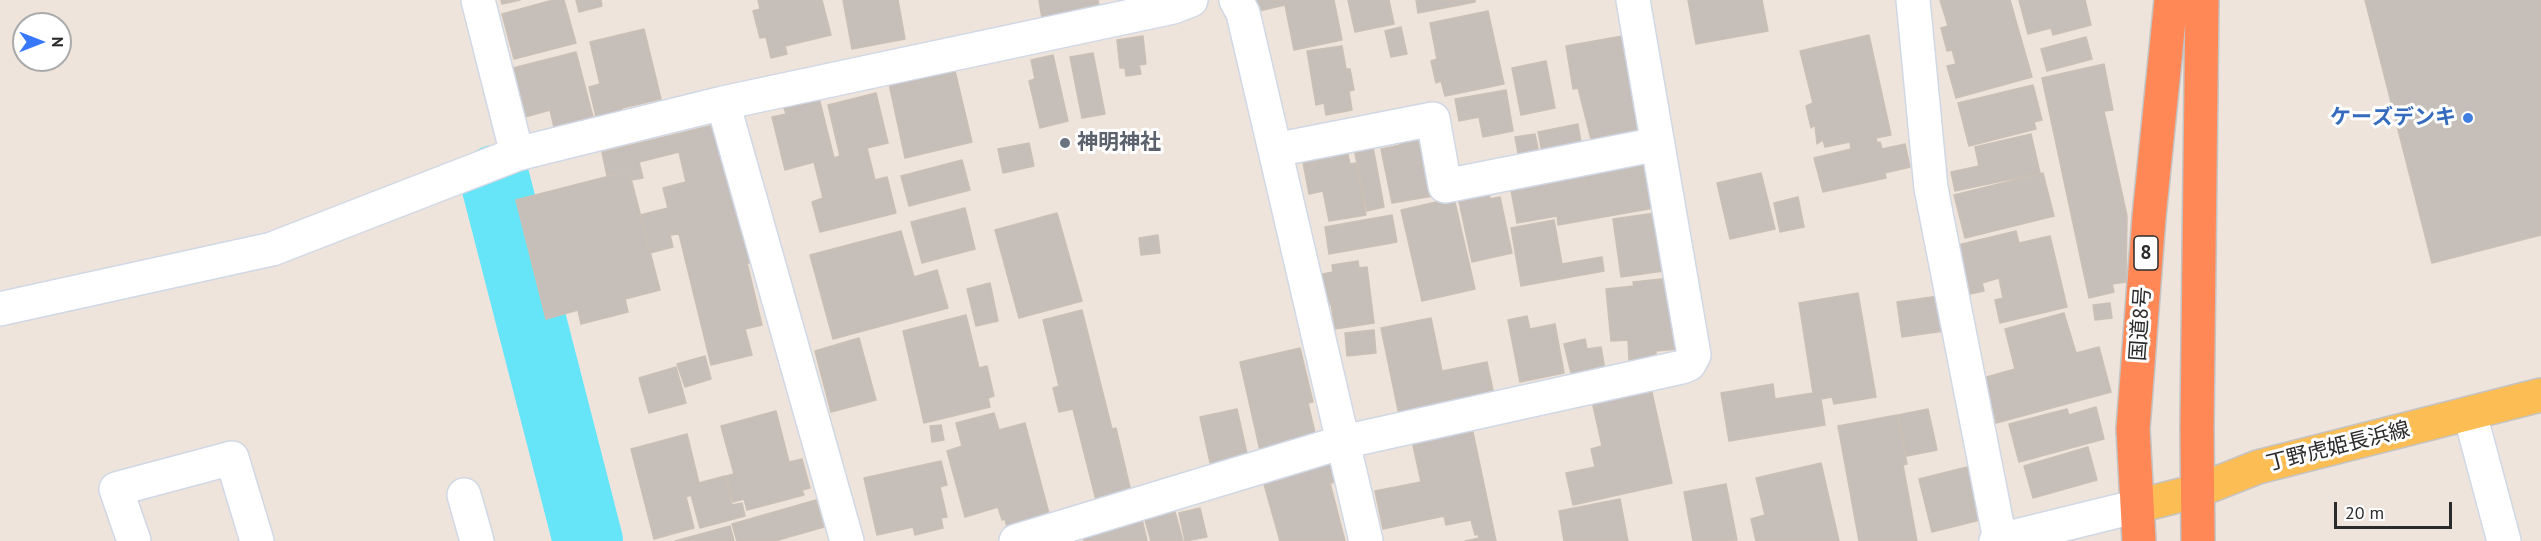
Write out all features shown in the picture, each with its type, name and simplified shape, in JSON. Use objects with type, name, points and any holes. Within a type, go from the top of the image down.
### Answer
[{"type":"highway","name":"国道8号","points":[[2139,541],[2133,429],[2149,217],[2171,0]]},
{"type":"highway","points":[[2198,541],[2202,0]]},
{"type":"main road","name":"丁野虎姫長浜線","points":[[2138,506],[2197,491],[2258,467],[2541,395]]},
{"type":"street","points":[[478,0],[518,154]]},
{"type":"street","points":[[0,309],[272,249],[518,154],[723,104],[1173,7],[1191,0]]},
{"type":"street","points":[[1236,0],[1243,13],[1366,541]]},
{"type":"street","points":[[1016,541],[1343,442],[1689,364],[1694,355],[1633,0]]},
{"type":"street","points":[[1913,0],[1931,188],[1998,541],[2138,506]]},
{"type":"street","points":[[723,104],[848,541]]},
{"type":"street","points":[[1275,150],[1433,119],[1445,186],[1658,144]]},
{"type":"street","points":[[2470,414],[2504,541]]},
{"type":"street","points":[[134,541],[117,489],[232,458],[257,541]]},
{"type":"street","points":[[464,495],[477,541]]},
{"type":"building","points":[[501,0],[520,0],[502,4]]},
{"type":"building","points":[[553,0],[564,0],[576,43],[514,59],[502,14]]},
{"type":"building","points":[[576,0],[601,0],[602,6],[579,12]]},
{"type":"building","points":[[758,0],[822,0],[831,35],[785,46],[787,54],[771,58],[766,37],[760,38],[753,11],[760,9]]},
{"type":"building","points":[[843,0],[898,0],[905,39],[852,49]]},
{"type":"building","points":[[1039,0],[1098,0],[1100,11],[1042,19]]},
{"type":"building","points":[[1256,0],[1334,0],[1342,40],[1294,50],[1285,5],[1259,11]]},
{"type":"building","points":[[1348,0],[1389,0],[1394,24],[1355,32]]},
{"type":"building","points":[[1416,0],[1475,0],[1475,2],[1418,13]]},
{"type":"building","points":[[1688,0],[1762,0],[1768,31],[1696,44]]},
{"type":"building","points":[[1940,0],[2010,0],[2032,77],[1956,98],[1947,66],[1956,64],[1952,50],[1947,51],[1941,28],[1948,26]]},
{"type":"building","points":[[2019,0],[2085,0],[2091,25],[2053,35],[2051,28],[2028,34]]},
{"type":"building","name":"ケーズデンキ","points":[[2365,0],[2541,0],[2541,235],[2432,263]]},
{"type":"building","points":[[1488,11],[1504,84],[1445,96],[1441,81],[1436,83],[1431,61],[1437,59],[1430,23]]},
{"type":"building","points":[[1401,27],[1407,54],[1391,57],[1385,31]]},
{"type":"building","points":[[644,29],[661,99],[622,108],[624,115],[597,121],[589,87],[600,84],[590,42]]},
{"type":"building","points":[[1628,35],[1647,129],[1591,139],[1578,88],[1573,89],[1566,46]]},
{"type":"building","points":[[1869,35],[1891,135],[1876,138],[1877,143],[1880,142],[1882,149],[1905,144],[1910,167],[1885,173],[1886,178],[1823,192],[1814,158],[1851,149],[1850,142],[1825,147],[1823,140],[1817,144],[1815,125],[1811,128],[1806,106],[1813,103],[1800,51]]},
{"type":"building","points":[[1143,36],[1146,64],[1139,65],[1141,74],[1126,76],[1125,68],[1120,68],[1117,40]]},
{"type":"building","points":[[2086,37],[2092,59],[2047,71],[2041,49]]},
{"type":"building","points":[[1342,46],[1346,69],[1350,69],[1354,90],[1349,91],[1352,110],[1326,115],[1324,103],[1316,105],[1307,51]]},
{"type":"building","points":[[576,52],[593,117],[554,127],[550,110],[525,117],[513,68]]},
{"type":"building","points":[[1093,53],[1105,114],[1082,118],[1070,57]]},
{"type":"building","points":[[1053,55],[1068,121],[1040,128],[1029,81],[1035,79],[1031,60]]},
{"type":"building","points":[[1546,61],[1555,108],[1521,115],[1512,68]]},
{"type":"building","points":[[2104,64],[2113,110],[2104,111],[2127,216],[2126,282],[2112,284],[2114,292],[2089,298],[2042,78]]},
{"type":"building","points":[[955,71],[972,142],[905,158],[888,79],[917,73],[918,79]]},
{"type":"building","points":[[2033,85],[2042,120],[2034,122],[2036,129],[1969,146],[1958,103]]},
{"type":"building","points":[[1506,90],[1513,131],[1483,137],[1479,117],[1459,121],[1455,99]]},
{"type":"building","points":[[876,93],[888,143],[867,148],[875,180],[887,177],[896,213],[820,232],[812,202],[823,198],[814,162],[785,170],[772,117],[786,114],[784,108],[789,107],[787,102],[818,94],[834,158],[840,156],[828,105]]},
{"type":"building","points":[[718,124],[751,263],[747,263],[762,325],[745,329],[752,355],[711,365],[679,234],[670,235],[673,247],[650,253],[640,215],[668,208],[663,188],[686,182],[679,152],[639,162],[643,178],[631,180],[629,171],[607,176],[602,152]]},
{"type":"building","points":[[1578,124],[1582,149],[1543,157],[1538,132]]},
{"type":"building","points":[[1421,133],[1439,195],[1392,203],[1381,149],[1400,145],[1398,137]]},
{"type":"building","points":[[1535,134],[1540,159],[1520,163],[1515,137]]},
{"type":"building","points":[[2031,134],[2040,173],[1955,191],[1951,172],[1979,166],[1975,147]]},
{"type":"building","points":[[1371,136],[1384,207],[1367,211],[1352,139]]},
{"type":"building","points":[[1029,143],[1034,166],[1003,173],[998,149]]},
{"type":"building","points":[[1346,145],[1350,164],[1356,163],[1366,215],[1329,221],[1323,191],[1309,194],[1302,157]]},
{"type":"building","points":[[1645,155],[1654,208],[1558,225],[1557,216],[1517,223],[1509,179]]},
{"type":"building","points":[[962,160],[970,190],[909,206],[901,176]]},
{"type":"building","points":[[629,171],[660,290],[625,299],[628,312],[581,324],[578,310],[546,319],[516,200]]},
{"type":"building","points":[[1761,173],[1775,229],[1730,239],[1717,183]]},
{"type":"building","points":[[2043,173],[2054,216],[1965,238],[1954,195]]},
{"type":"building","points":[[1487,185],[1490,199],[1500,197],[1512,253],[1472,262],[1457,192]]},
{"type":"building","points":[[1798,197],[1804,227],[1780,232],[1774,203]]},
{"type":"building","points":[[1454,198],[1475,289],[1422,301],[1401,210]]},
{"type":"building","points":[[965,208],[975,249],[922,263],[911,222]]},
{"type":"building","points":[[1663,212],[1671,270],[1621,277],[1613,219]]},
{"type":"building","points":[[1057,213],[1082,301],[1019,318],[995,230]]},
{"type":"building","points":[[1392,215],[1397,242],[1329,254],[1325,227]]},
{"type":"building","points":[[1554,220],[1562,264],[1602,257],[1604,271],[1521,286],[1511,228]]},
{"type":"building","points":[[901,231],[914,277],[937,270],[948,308],[833,339],[810,255]]},
{"type":"building","points":[[2016,231],[2019,243],[2050,236],[2067,307],[2000,323],[1995,300],[2003,298],[1999,278],[1982,283],[1984,291],[1970,294],[1958,245]]},
{"type":"building","points":[[1158,235],[1160,253],[1141,255],[1139,238]]},
{"type":"building","points":[[1358,261],[1359,268],[1367,267],[1374,323],[1335,329],[1331,304],[1321,305],[1317,275],[1333,272],[1332,265]]},
{"type":"building","points":[[1671,278],[1678,349],[1656,351],[1656,357],[1629,360],[1628,340],[1611,341],[1606,289],[1634,286],[1633,282]]},
{"type":"building","points":[[990,283],[998,321],[976,326],[967,289]]},
{"type":"building","points":[[1858,293],[1876,397],[1834,404],[1832,397],[1821,399],[1825,425],[1729,441],[1721,393],[1773,384],[1775,399],[1813,393],[1799,303]]},
{"type":"building","points":[[1939,296],[1944,331],[1902,337],[1897,302]]},
{"type":"building","points":[[2110,303],[2112,318],[2095,320],[2093,305]]},
{"type":"building","points":[[1082,310],[1112,429],[1116,428],[1132,496],[1097,504],[1073,409],[1059,412],[1053,388],[1059,386],[1043,320]]},
{"type":"building","points":[[2064,313],[2076,353],[2099,347],[2111,392],[1996,423],[1983,378],[2015,369],[2005,329]]},
{"type":"building","points":[[966,315],[979,368],[987,366],[994,396],[988,398],[990,407],[924,423],[903,331]]},
{"type":"building","points":[[1527,316],[1530,329],[1555,324],[1564,373],[1520,382],[1508,320]]},
{"type":"building","points":[[1431,318],[1442,371],[1487,362],[1494,395],[1399,415],[1381,328]]},
{"type":"building","points":[[1374,330],[1376,353],[1347,356],[1345,333]]},
{"type":"building","points":[[859,338],[876,400],[831,412],[815,351]]},
{"type":"building","points":[[1585,339],[1587,349],[1601,347],[1605,370],[1572,377],[1564,344]]},
{"type":"building","points":[[1300,348],[1313,402],[1308,403],[1317,441],[1261,455],[1240,362]]},
{"type":"building","points":[[705,356],[711,379],[685,387],[677,364]]},
{"type":"building","points":[[676,367],[686,403],[649,413],[639,378]]},
{"type":"building","points":[[1651,388],[1672,483],[1573,505],[1566,473],[1595,467],[1591,449],[1602,446],[1592,401]]},
{"type":"building","points":[[2096,407],[2104,439],[2019,462],[2009,424],[2067,409],[2069,415]]},
{"type":"building","points":[[1237,409],[1248,458],[1211,467],[1200,417]]},
{"type":"building","points":[[1928,409],[1937,450],[1907,456],[1898,415]]},
{"type":"building","points":[[776,411],[789,462],[802,459],[810,488],[802,490],[804,495],[747,510],[744,499],[733,502],[726,476],[734,474],[721,426]]},
{"type":"building","points":[[994,413],[999,430],[1025,423],[1052,525],[1009,536],[1005,519],[1002,520],[998,507],[965,517],[947,451],[962,446],[956,423]]},
{"type":"building","points":[[1897,415],[1907,464],[1903,465],[1917,541],[1859,541],[1838,426]]},
{"type":"building","points":[[1471,423],[1496,541],[1465,541],[1479,538],[1478,534],[1475,535],[1471,520],[1446,525],[1444,516],[1383,529],[1375,491],[1421,482],[1411,436]]},
{"type":"building","points":[[941,425],[944,440],[932,442],[930,426]]},
{"type":"building","points":[[687,434],[699,483],[725,476],[732,505],[742,503],[745,516],[700,528],[691,495],[686,497],[694,528],[654,539],[631,449]]},
{"type":"building","points":[[2088,447],[2097,480],[2033,498],[2024,466]]},
{"type":"building","points":[[1332,458],[1338,482],[1330,483],[1345,541],[1280,541],[1263,481]]},
{"type":"building","points":[[941,461],[947,485],[940,487],[947,517],[941,518],[943,528],[915,535],[913,527],[877,535],[864,478]]},
{"type":"building","points":[[1821,463],[1839,541],[1756,541],[1751,519],[1765,515],[1756,478]]},
{"type":"building","points":[[1975,465],[1988,518],[1932,532],[1919,479]]},
{"type":"building","points":[[1726,484],[1737,540],[1693,541],[1684,492]]},
{"type":"building","points":[[1620,499],[1628,541],[1564,541],[1559,511]]},
{"type":"building","points":[[816,500],[824,527],[775,541],[737,541],[732,524]]},
{"type":"building","points":[[1200,508],[1207,537],[1185,541],[1179,513]]},
{"type":"building","points":[[1175,512],[1183,541],[1151,541],[1145,520]]},
{"type":"building","points":[[1141,515],[1147,541],[1084,541],[1081,530]]},
{"type":"building","points":[[730,526],[734,541],[675,541]]},
{"type":"waterway","points":[[495,180],[588,541]]},
{"type":"place","name":"ケーズデンキ","points":[[2468,118]]},
{"type":"place","name":"神明神社","points":[[1065,143]]}]
